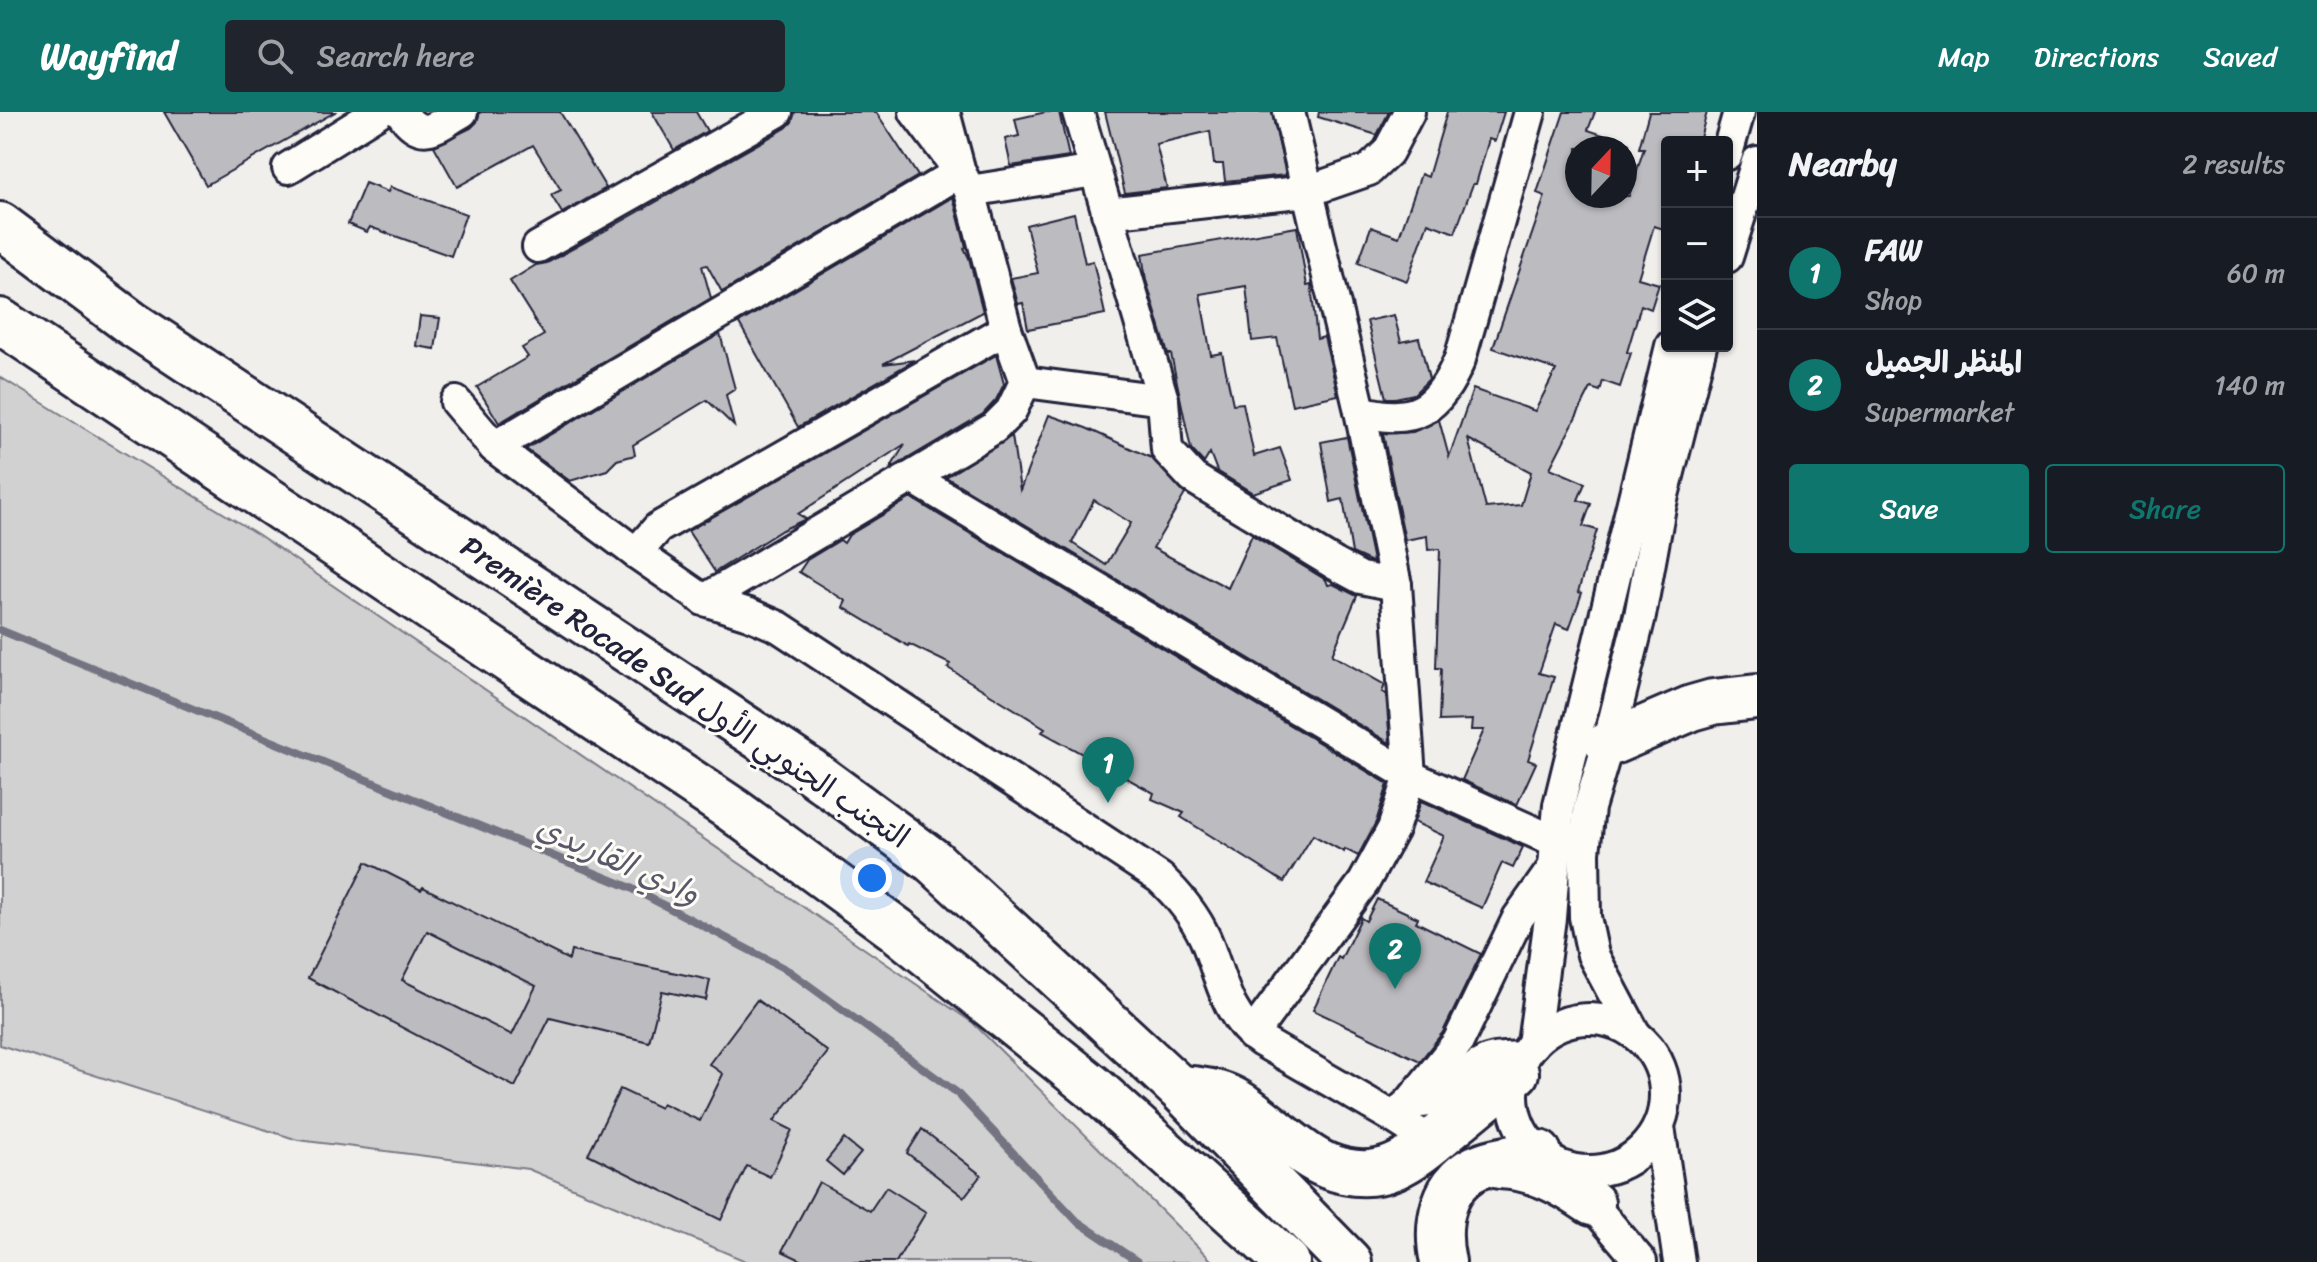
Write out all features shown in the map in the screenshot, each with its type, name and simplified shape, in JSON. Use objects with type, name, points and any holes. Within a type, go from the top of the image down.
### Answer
[{"type":"highway","name":"Première Rocade Sud التجنب الجنوبي الأول","points":[[0,225],[131,323],[809,770],[933,861],[1179,1088],[1349,1262]]},
{"type":"highway","points":[[0,321],[758,829],[897,930],[1094,1088],[1287,1262]]},
{"type":"highway","points":[[1608,744],[1692,708],[1713,702],[1757,697]]},
{"type":"highway","points":[[1179,1088],[1223,1094],[1310,1157],[1342,1171],[1368,1173],[1410,1161],[1524,1058]]},
{"type":"highway","points":[[1443,1262],[1438,1238],[1442,1209],[1457,1183],[1481,1165],[1546,1158]]},
{"type":"highway","points":[[1481,1165],[1511,1166],[1540,1173],[1592,1203]]},
{"type":"street","points":[[288,168],[378,112]]},
{"type":"street","points":[[401,112],[417,130],[427,131],[462,112]]},
{"type":"street","points":[[538,247],[777,112]]},
{"type":"street","points":[[915,112],[965,182]]},
{"type":"street","points":[[704,600],[913,478],[994,428],[1011,411],[1025,382],[1006,329],[944,112]]},
{"type":"street","points":[[1078,112],[1163,400],[1167,450],[1193,478],[1361,578],[1396,585]]},
{"type":"street","points":[[1252,1035],[1372,869],[1393,829],[1410,776],[1396,585],[1360,411],[1289,112]]},
{"type":"street","points":[[1107,213],[1308,191],[1369,170],[1388,152],[1409,112]]},
{"type":"street","points":[[1360,411],[1384,418],[1412,414],[1437,399],[1448,388],[1460,359],[1530,112]]},
{"type":"street","points":[[1732,136],[1739,112]]},
{"type":"street","points":[[1733,238],[1757,162]]},
{"type":"street","points":[[494,447],[965,182],[1095,171]]},
{"type":"street","points":[[636,553],[658,528],[1006,329]]},
{"type":"street","points":[[1641,1262],[1592,1203],[1527,1140],[1514,1108],[1546,959],[1559,805],[1670,352]]},
{"type":"street","points":[[1546,1158],[1577,1171],[1602,1171],[1625,1163],[1645,1148],[1659,1127],[1666,1102],[1664,1077],[1653,1053],[1635,1034],[1593,955],[1585,917],[1584,852],[1589,808],[1640,616],[1660,507],[1699,352]]},
{"type":"street","points":[[1025,382],[1163,400]]},
{"type":"street","points":[[456,402],[494,447],[704,600],[779,627],[1160,878],[1187,906],[1197,923],[1230,1007],[1243,1027],[1252,1035],[1402,1109],[1432,1142]]},
{"type":"street","points":[[913,478],[1410,776],[1554,854]]},
{"type":"street","points":[[1402,1109],[1464,1034],[1518,918],[1554,854]]},
{"type":"street","points":[[1402,1109],[1433,1101],[1451,1092],[1486,1061],[1524,1058],[1550,1030],[1571,1021],[1593,1019],[1615,1023],[1635,1034]]},
{"type":"street","points":[[1659,1127],[1679,1262]]},
{"type":"shaded area","points":[[0,377],[259,535],[973,1023],[1213,1262],[748,1262],[528,1169],[298,1140],[0,1045]]},
{"type":"building","points":[[164,112],[335,112],[206,185]]},
{"type":"building","points":[[480,112],[560,112],[606,188],[562,213],[551,195],[561,190],[533,145],[457,187],[434,146],[471,128]]},
{"type":"building","points":[[652,112],[696,112],[707,131],[674,150]]},
{"type":"building","points":[[795,112],[876,112],[918,176],[722,292],[707,265],[702,266],[711,298],[499,423],[477,387],[528,357],[522,348],[544,335],[510,281],[786,128]]},
{"type":"building","points":[[1059,112],[1069,157],[1011,166],[1005,139],[1019,136],[1015,119]]},
{"type":"building","points":[[1105,112],[1272,112],[1286,175],[1225,181],[1223,164],[1214,164],[1210,131],[1156,144],[1167,188],[1125,193]]},
{"type":"building","points":[[1319,112],[1389,112],[1377,135],[1318,117]]},
{"type":"building","points":[[1447,112],[1504,112],[1495,141],[1489,139],[1476,184],[1473,184],[1455,233],[1428,223],[1407,281],[1358,263],[1371,227],[1399,237],[1421,174],[1428,177]]},
{"type":"building","points":[[1564,112],[1595,112],[1588,130],[1606,136],[1565,136],[1565,208],[1637,208],[1637,170],[1644,148],[1639,148],[1649,112],[1707,112],[1701,136],[1661,136],[1661,228],[1654,226],[1638,278],[1659,284],[1651,309],[1641,305],[1620,387],[1603,381],[1600,391],[1591,388],[1550,468],[1585,483],[1578,500],[1591,504],[1583,526],[1597,530],[1578,592],[1582,593],[1569,629],[1556,624],[1539,673],[1554,677],[1528,760],[1536,763],[1517,805],[1462,780],[1484,730],[1471,730],[1472,720],[1439,721],[1441,668],[1436,668],[1440,549],[1428,550],[1427,536],[1405,540],[1383,434],[1413,432],[1439,420],[1449,457],[1473,389],[1535,411],[1556,370],[1493,348],[1545,196],[1537,193]],"holes":[[[1468,439],[1531,472],[1521,505],[1486,508]]]},
{"type":"building","points":[[365,183],[388,192],[390,187],[466,214],[451,256],[370,227],[367,232],[348,224]]},
{"type":"building","points":[[953,197],[983,312],[883,364],[915,360],[798,427],[739,323]]},
{"type":"building","points":[[1074,213],[1085,263],[1093,261],[1105,314],[1028,329],[1023,303],[1018,304],[1011,278],[1038,273],[1026,225]]},
{"type":"building","points":[[1297,227],[1307,286],[1311,285],[1317,339],[1324,337],[1338,395],[1292,405],[1277,338],[1252,341],[1246,286],[1200,294],[1211,355],[1222,353],[1233,404],[1243,403],[1254,456],[1280,448],[1292,480],[1253,493],[1217,471],[1210,453],[1204,463],[1191,449],[1171,354],[1168,354],[1146,280],[1142,254]]},
{"type":"building","points":[[1394,315],[1401,342],[1419,338],[1429,379],[1414,394],[1386,398],[1367,321]]},
{"type":"building","points":[[420,316],[440,318],[435,349],[416,346]]},
{"type":"building","points":[[720,334],[735,389],[726,395],[734,426],[707,400],[633,445],[635,455],[617,460],[607,470],[570,481],[526,449]]},
{"type":"building","points":[[996,355],[1004,384],[996,400],[983,414],[890,469],[905,444],[798,514],[806,519],[782,530],[715,572],[688,531]]},
{"type":"building","points":[[1049,415],[1152,458],[1185,494],[1153,548],[1228,588],[1252,535],[1326,580],[1328,585],[1333,584],[1357,596],[1332,655],[1385,685],[1382,692],[1386,694],[1390,743],[946,477],[1012,436],[1020,490]],"holes":[[[1094,500],[1131,523],[1106,565],[1072,543]]]},
{"type":"building","points":[[1347,437],[1372,562],[1352,553],[1343,499],[1331,502],[1321,442]]},
{"type":"building","points":[[911,498],[1388,784],[1376,822],[1358,856],[1313,835],[1284,882],[1181,817],[1184,813],[1152,799],[1154,793],[1042,732],[1045,728],[948,668],[950,664],[908,646],[843,607],[846,601],[799,572],[807,560],[840,540],[844,543],[849,535]]},
{"type":"building","points":[[1421,801],[1523,847],[1513,868],[1502,863],[1482,908],[1423,882],[1444,836],[1414,822]]},
{"type":"building","points":[[366,862],[569,960],[571,951],[710,980],[706,1000],[662,991],[649,1042],[550,1018],[515,1087],[308,978]],"holes":[[[427,931],[536,986],[512,1035],[402,980]]]},
{"type":"building","points":[[1377,899],[1481,954],[1443,1032],[1420,1061],[1313,1010],[1338,957],[1341,959],[1361,918],[1366,921]]},
{"type":"building","points":[[757,1000],[828,1052],[774,1121],[792,1130],[770,1177],[747,1166],[721,1220],[588,1154],[620,1089],[660,1108],[662,1103],[700,1121],[723,1074],[709,1064]]},
{"type":"building","points":[[922,1129],[981,1175],[964,1197],[907,1153]]},
{"type":"building","points":[[844,1139],[861,1153],[843,1175],[826,1161]]},
{"type":"building","points":[[819,1182],[870,1211],[886,1187],[926,1212],[896,1262],[805,1262],[782,1251]]},
{"type":"waterway","name":"وادي القاريدي","points":[[0,630],[629,887],[789,971],[956,1092],[1077,1221],[1138,1262]]},
{"type":"place","name":"FAW","points":[[1108,803]]},
{"type":"place","name":"المنظر الجميل","points":[[1395,989]]}]
